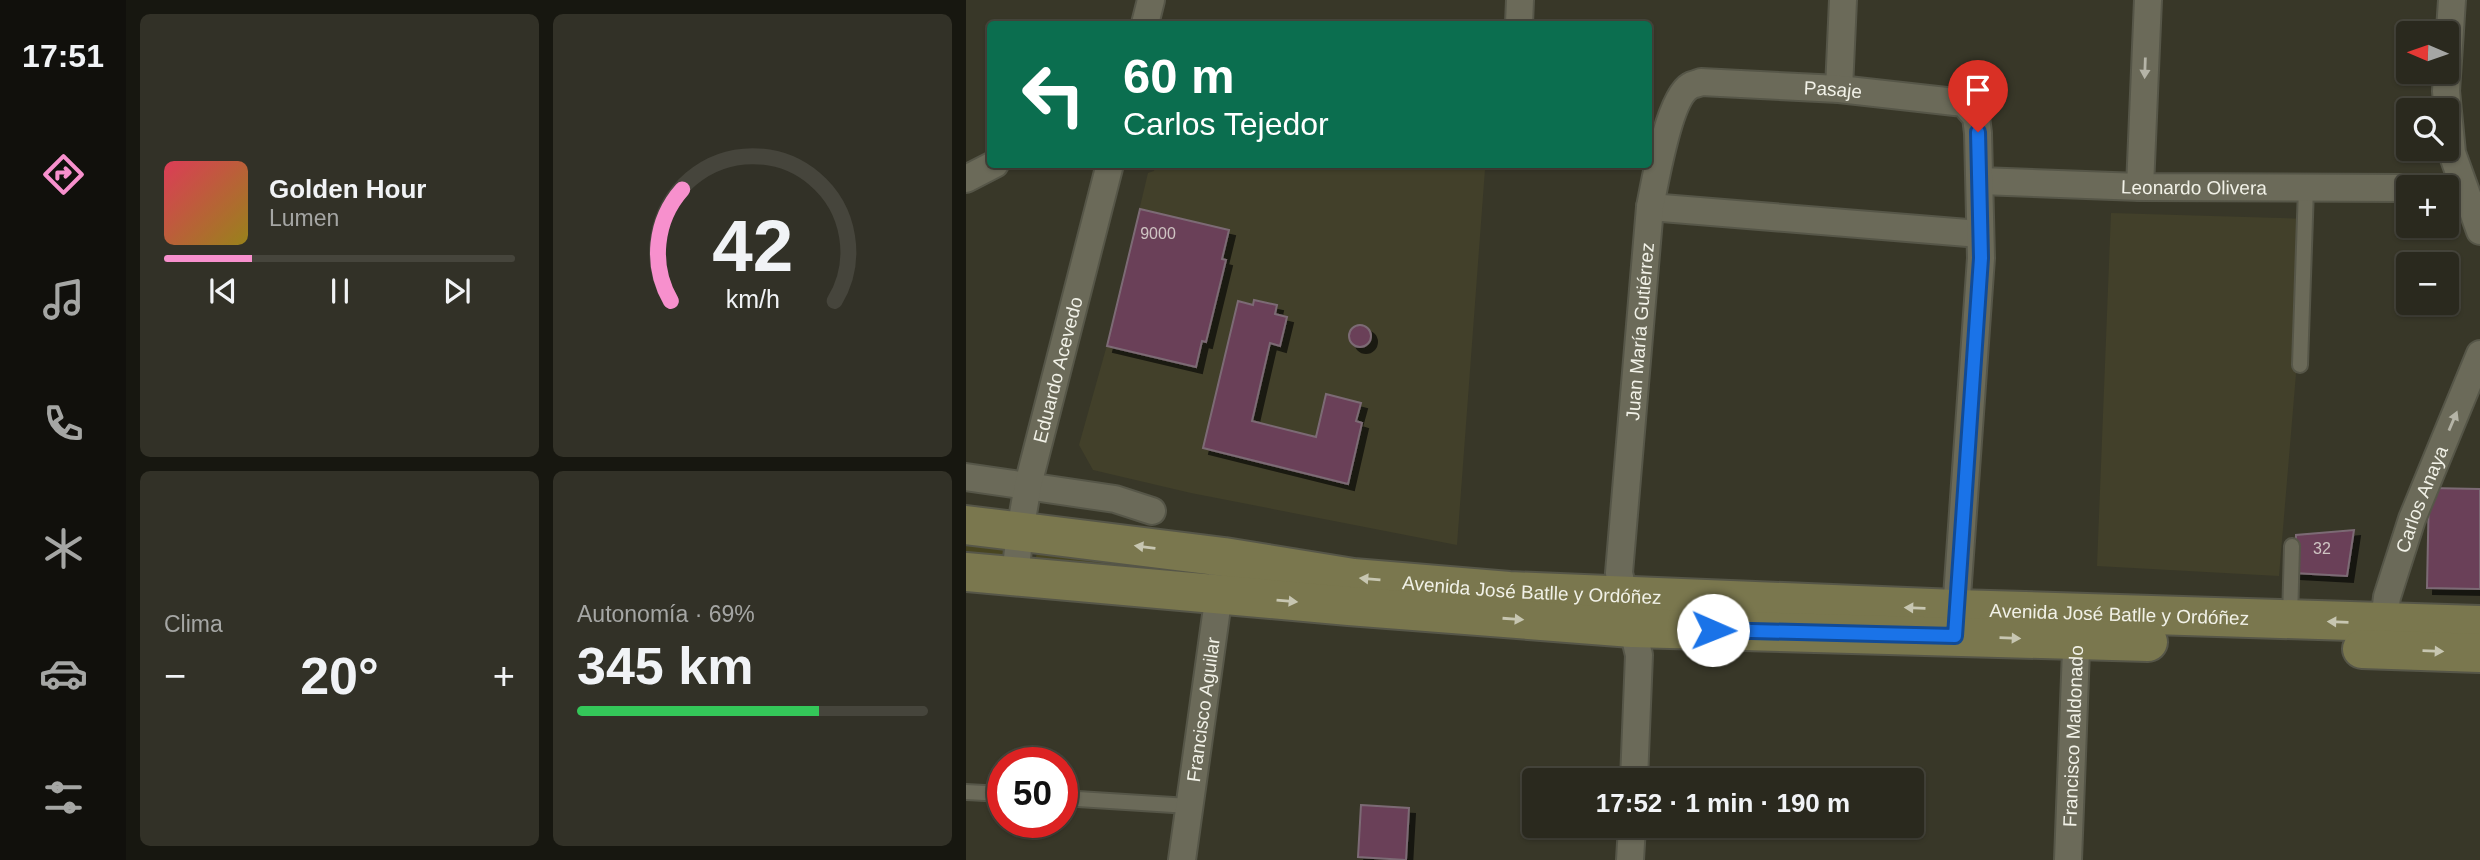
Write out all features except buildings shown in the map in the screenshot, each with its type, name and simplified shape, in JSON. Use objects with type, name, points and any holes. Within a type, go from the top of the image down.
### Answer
[{"type":"main road","name":"Avenida José Batlle y Ordóñez","points":[[966,525],[1224,557],[1353,578],[1509,591],[1628,613]]},
{"type":"main road","name":"Avenida José Batlle y Ordóñez","points":[[966,572],[1219,594],[1628,613],[2382,636],[2480,625]]},
{"type":"main road","name":"Avenida José Batlle y Ordóñez","points":[[2077,626],[2290,620],[2480,653]]},
{"type":"street","points":[[1146,21],[1151,0]]},
{"type":"street","points":[[1519,21],[1520,0]]},
{"type":"street","points":[[1839,89],[1843,0]]},
{"type":"street","points":[[2140,187],[2148,0]]},
{"type":"street","points":[[2452,0],[2446,91],[2452,153],[2480,231]]},
{"type":"street","name":"Pasaje","points":[[1701,82],[1839,89],[1964,103],[1976,117],[1980,181]]},
{"type":"street","name":"Juan María Gutiérrez","points":[[1634,768],[1639,655],[1619,573],[1655,152],[1677,102],[1688,86],[1701,82]]},
{"type":"street","points":[[966,179],[987,168]]},
{"type":"street","name":"Eduardo Acevedo","points":[[1015,577],[1028,485],[1109,168]]},
{"type":"street","points":[[1955,623],[1981,258],[1980,181]]},
{"type":"street","name":"Leonardo Olivera","points":[[1980,181],[2140,187],[2396,188]]},
{"type":"street","points":[[1650,207],[1980,234]]},
{"type":"street","name":"Carlos Anaya","points":[[2382,636],[2394,568],[2480,354]]},
{"type":"street","points":[[966,477],[1115,499],[1152,512]]},
{"type":"street","name":"Francisco Aguilar","points":[[1182,860],[1224,557]]},
{"type":"street","name":"Francisco Maldonado","points":[[2068,860],[2077,626]]},
{"type":"street","points":[[1630,860],[1631,838]]},
{"type":"lane","points":[[2301,365],[2306,188]]},
{"type":"lane","points":[[2290,620],[2292,546]]},
{"type":"lane","points":[[966,792],[987,793]]},
{"type":"lane","points":[[1078,799],[1189,806]]},
{"type":"shaded area","points":[[1155,168],[1485,169],[1457,545],[1191,493],[1093,470],[1079,445],[1107,345],[1148,173]]},
{"type":"shaded area","points":[[2111,213],[2309,219],[2279,576],[2097,566]]},
{"type":"shaded area","points":[[966,542],[1004,546],[1006,556],[966,556]]},
{"type":"shaded area","points":[[1038,551],[1186,570],[1185,574],[1035,559]]},
{"type":"route","points":[[1713,630],[1955,636],[1981,258],[1978,132]]}]
